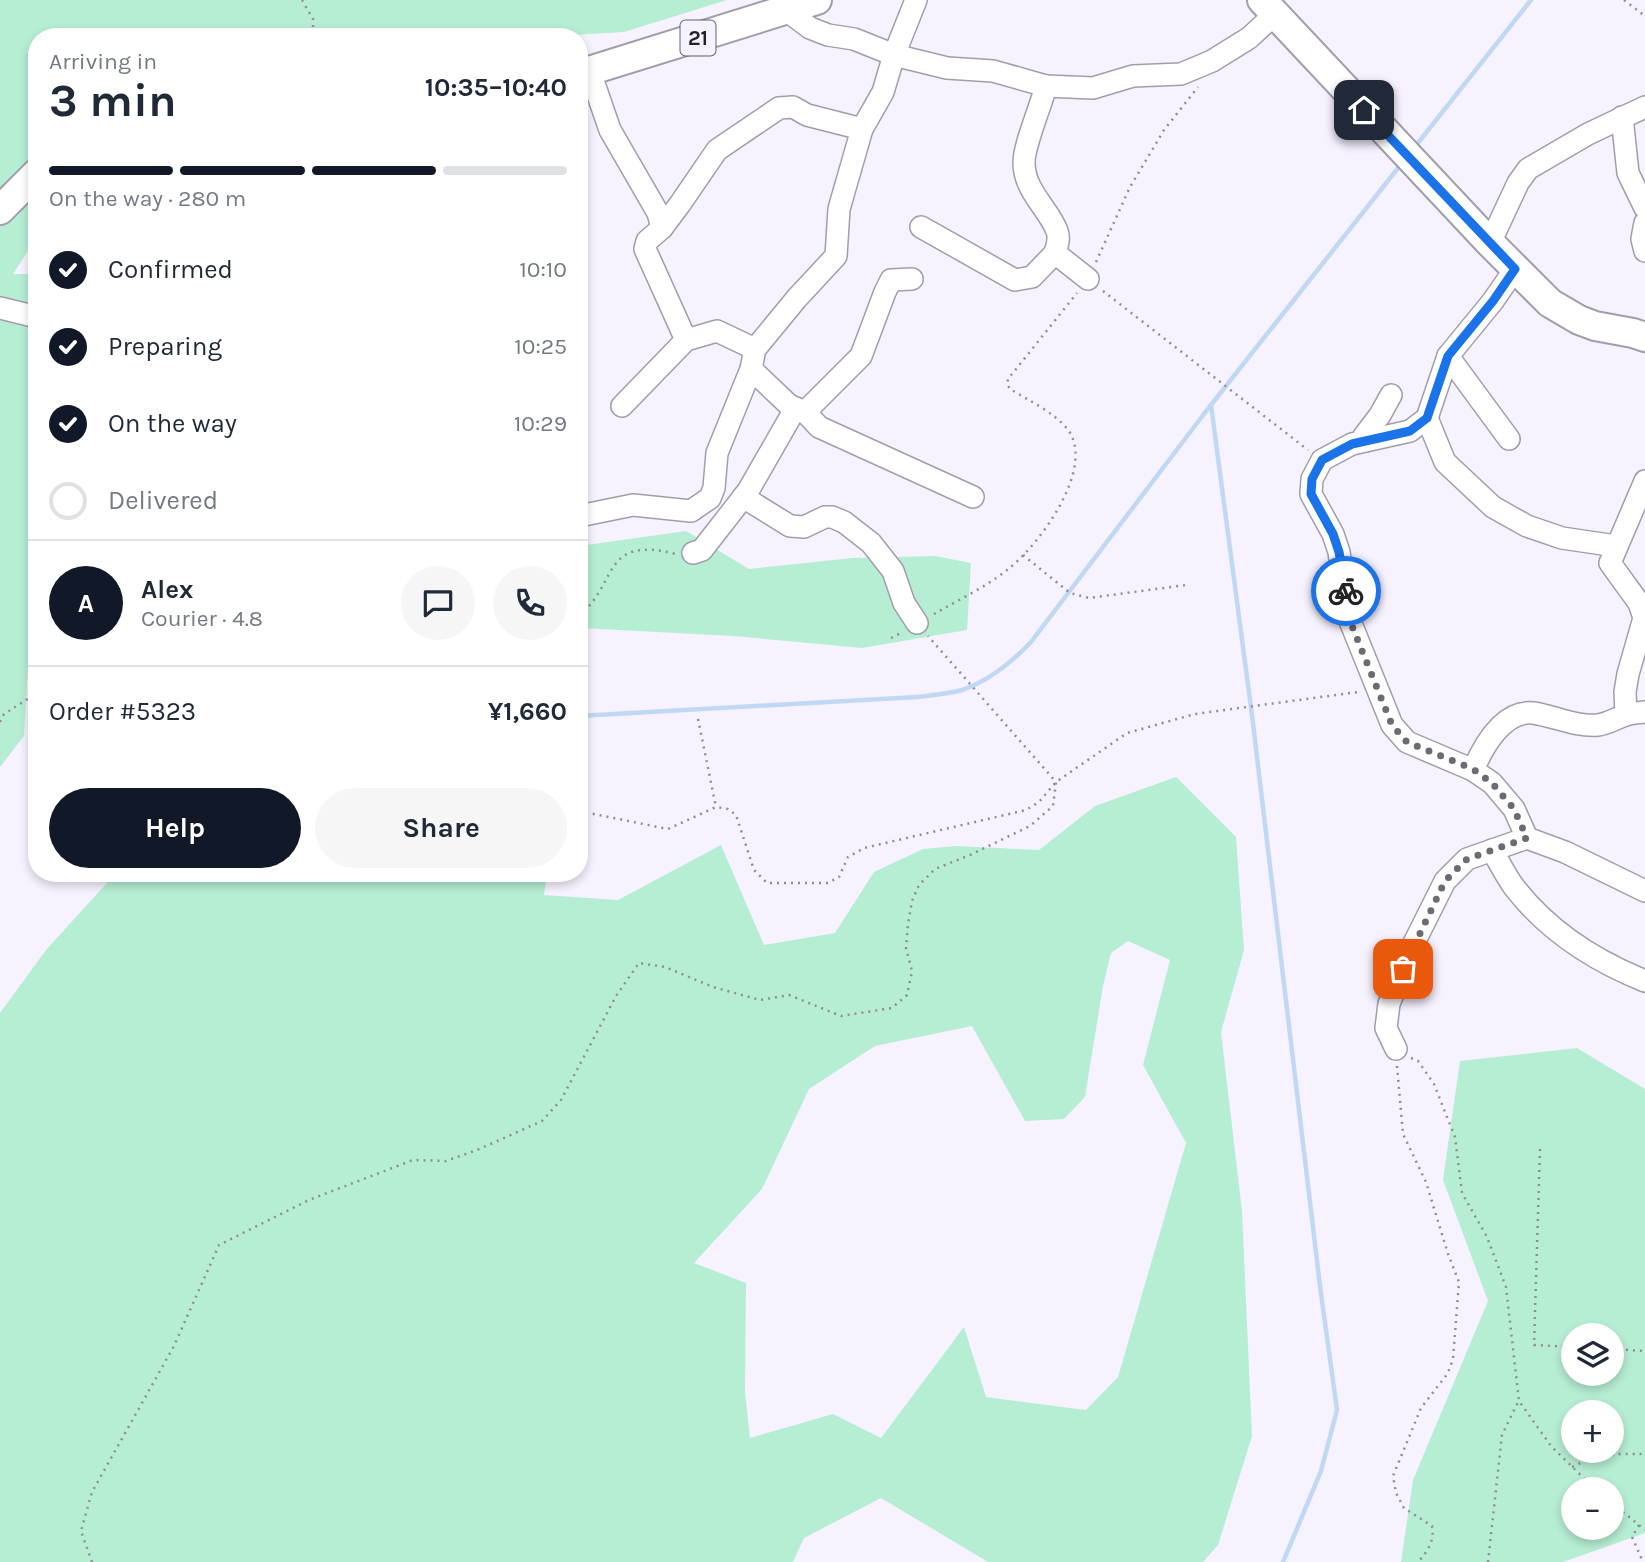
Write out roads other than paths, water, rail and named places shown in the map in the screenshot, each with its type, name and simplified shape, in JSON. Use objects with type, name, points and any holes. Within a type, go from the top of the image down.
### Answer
[{"type":"main road","name":"21","points":[[588,72],[817,0]]},
{"type":"main road","points":[[1268,8],[1489,243],[1550,303],[1578,320],[1645,337]]},
{"type":"main road","points":[[0,210],[28,182]]},
{"type":"street","points":[[588,514],[634,505],[691,511],[710,498],[714,488],[717,453],[753,358],[797,298],[836,256],[839,209],[862,129],[883,92],[894,55],[916,0]]},
{"type":"street","points":[[786,10],[810,28],[854,39],[894,55],[947,68],[993,71],[1046,86],[1093,88],[1133,76],[1181,74],[1212,61],[1249,38],[1268,8]]},
{"type":"street","points":[[588,80],[610,130],[658,213],[662,228]]},
{"type":"street","points":[[920,227],[1016,281],[1032,276],[1055,253],[1059,241],[1057,231],[1031,190],[1024,173],[1023,161],[1046,86]]},
{"type":"street","points":[[686,340],[676,323],[645,249],[648,241],[662,228],[717,150],[779,108],[793,107],[807,114],[862,129]]},
{"type":"street","points":[[1489,243],[1518,183],[1528,169],[1588,134],[1645,107]]},
{"type":"street","points":[[1622,117],[1628,173],[1645,208]]},
{"type":"street","points":[[1645,223],[1642,239],[1645,251]]},
{"type":"street","points":[[1055,253],[1088,279]]},
{"type":"street","points":[[1515,269],[1448,356],[1427,418],[1410,431],[1352,444],[1322,460],[1312,479],[1311,494],[1333,534],[1339,552],[1348,616],[1392,725],[1407,742],[1473,769],[1492,783],[1514,809],[1527,838]]},
{"type":"street","points":[[693,553],[702,550],[745,494],[800,411],[861,356],[891,280],[912,279]]},
{"type":"street","points":[[0,308],[28,315]]},
{"type":"street","points":[[622,406],[686,340],[716,331],[753,358],[800,411],[819,427],[973,497]]},
{"type":"street","points":[[1448,356],[1509,439]]},
{"type":"street","points":[[1365,441],[1364,436],[1391,395]]},
{"type":"street","points":[[1427,418],[1445,462],[1493,507],[1527,526],[1562,538],[1616,546]]},
{"type":"street","points":[[715,472],[790,526],[804,527],[825,517],[844,522],[871,543],[893,571],[904,603],[917,623]]},
{"type":"street","points":[[1473,769],[1484,745],[1513,717],[1532,713],[1579,725],[1599,725],[1635,713],[1625,692],[1632,651],[1641,632],[1643,618],[1639,603],[1610,563],[1645,481]]},
{"type":"street","points":[[1396,1049],[1387,1028],[1389,1004],[1430,907],[1445,881],[1467,859],[1527,838],[1565,852],[1645,891]]},
{"type":"street","points":[[1492,850],[1514,887],[1564,938],[1595,958],[1645,981]]},
{"type":"waterway","points":[[1414,148],[1531,0]]},
{"type":"waterway","points":[[1283,1562],[1321,1471],[1337,1410],[1252,715],[1211,405],[1402,163]]},
{"type":"waterway","points":[[588,715],[917,697],[957,691],[981,682],[1008,664],[1031,642],[1210,406]]}]
